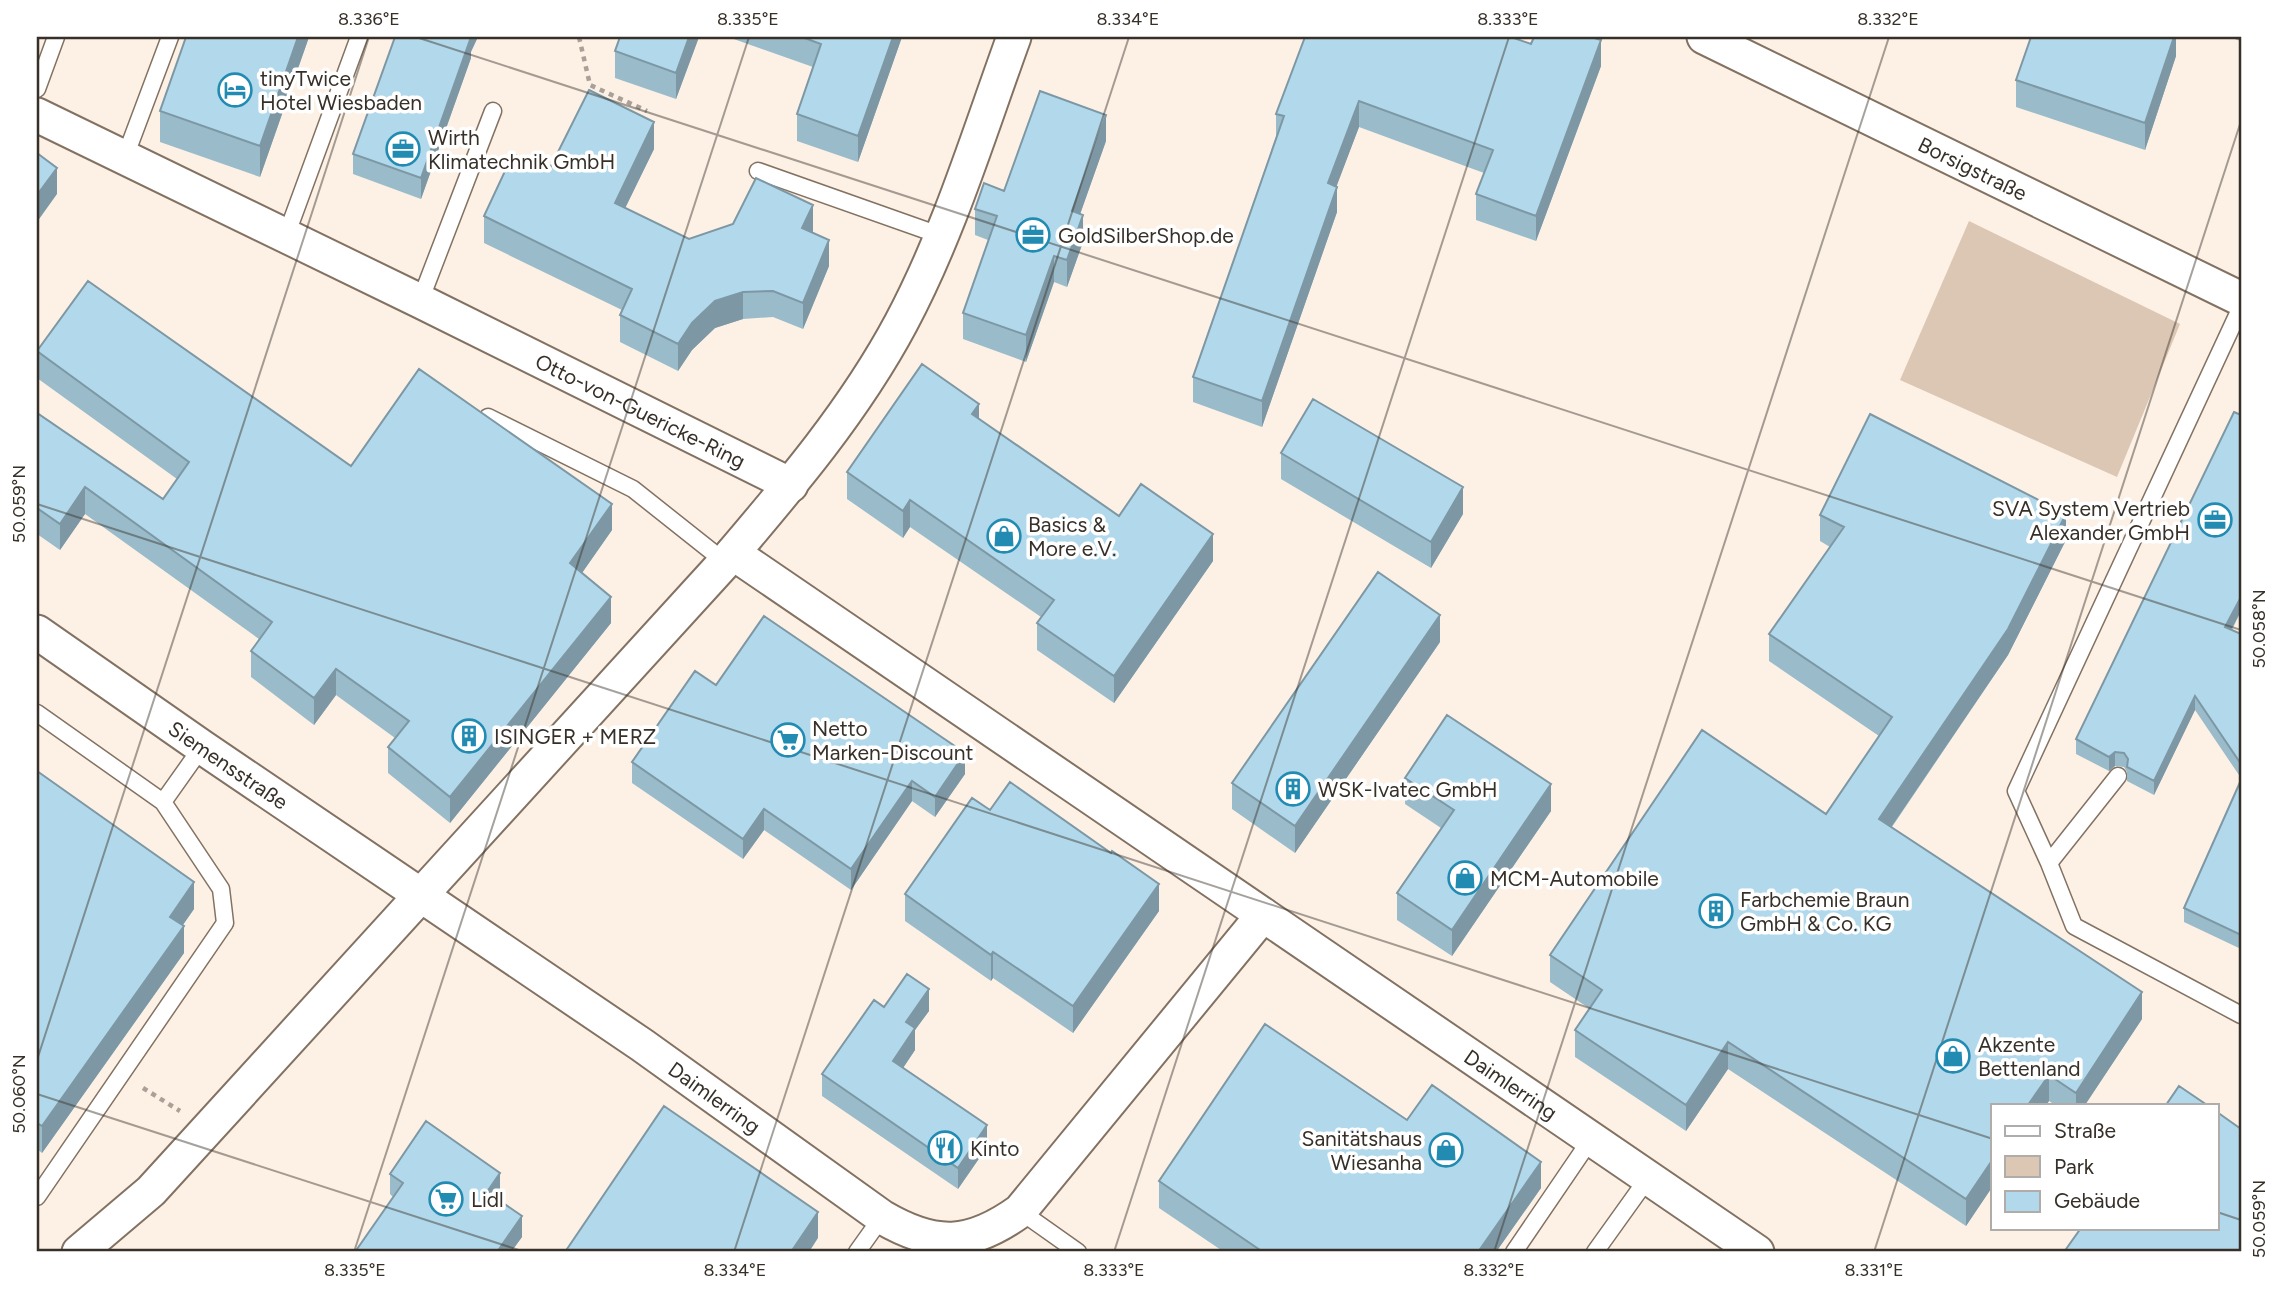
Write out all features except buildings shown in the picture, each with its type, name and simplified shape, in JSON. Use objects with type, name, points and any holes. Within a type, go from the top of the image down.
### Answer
[{"type":"street","points":[[79,1252],[150,1191],[729,557],[791,485],[863,387],[901,323],[942,236],[1014,37]]},
{"type":"street","name":"Borsigstraße","points":[[1704,37],[1740,45],[2241,299]]},
{"type":"street","name":"Otto-von-Guericke-Ring","points":[[37,115],[791,485]]},
{"type":"street","name":"Daimlerring","points":[[729,557],[1263,915],[1757,1252]]},
{"type":"street","name":"Siemensstraße","points":[[37,632],[422,895]]},
{"type":"street","name":"Daimlerring","points":[[422,895],[642,1045],[882,1217],[908,1232],[937,1239],[967,1238],[996,1229],[1020,1211],[1263,915]]},
{"type":"street","points":[[109,1252],[150,1191]]},
{"type":"lane","points":[[37,89],[56,37]]},
{"type":"lane","points":[[125,157],[170,37]]},
{"type":"lane","points":[[286,236],[359,37]]},
{"type":"lane","points":[[420,301],[493,111]]},
{"type":"lane","points":[[758,171],[942,236]]},
{"type":"lane","points":[[2241,307],[2016,792],[2074,926],[2241,1015]]},
{"type":"lane","points":[[488,416],[633,489],[729,557]]},
{"type":"lane","points":[[37,713],[163,802],[221,889],[225,923],[37,1197]]},
{"type":"lane","points":[[163,802],[202,747]]},
{"type":"lane","points":[[2049,863],[2118,776]]},
{"type":"lane","points":[[1514,1252],[1591,1139]]},
{"type":"lane","points":[[1595,1252],[1648,1178]]},
{"type":"lane","points":[[1020,1211],[1078,1252]]},
{"type":"lane","points":[[857,1252],[882,1217]]},
{"type":"path","points":[[579,37],[590,85],[647,111]]},
{"type":"path","points":[[122,1074],[180,1112]]},
{"type":"green space","points":[[1969,221],[2180,324],[2117,477],[1900,380]]},
{"type":"place","name":"tinyTwice Hotel Wiesbaden","points":[[235,90]]},
{"type":"place","name":"Wirth Klimatechnik GmbH","points":[[403,149]]},
{"type":"place","name":"GoldSilberShop.de","points":[[1033,235]]},
{"type":"place","name":"SVA System Vertrieb Alexander GmbH","points":[[2215,520]]},
{"type":"place","name":"Basics & More e.V.","points":[[1004,536]]},
{"type":"place","name":"ISINGER + MERZ","points":[[469,736]]},
{"type":"place","name":"Netto Marken-Discount","points":[[788,740]]},
{"type":"place","name":"WSK-Ivatec GmbH","points":[[1293,789]]},
{"type":"place","name":"MCM-Automobile","points":[[1465,878]]},
{"type":"place","name":"Farbchemie Braun GmbH & Co. KG","points":[[1716,911]]},
{"type":"place","name":"Akzente Bettenland","points":[[1953,1056]]},
{"type":"place","name":"Kinto","points":[[945,1148]]},
{"type":"place","name":"Sanitätshaus Wiesanha","points":[[1446,1150]]},
{"type":"place","name":"Lidl","points":[[446,1199]]}]
